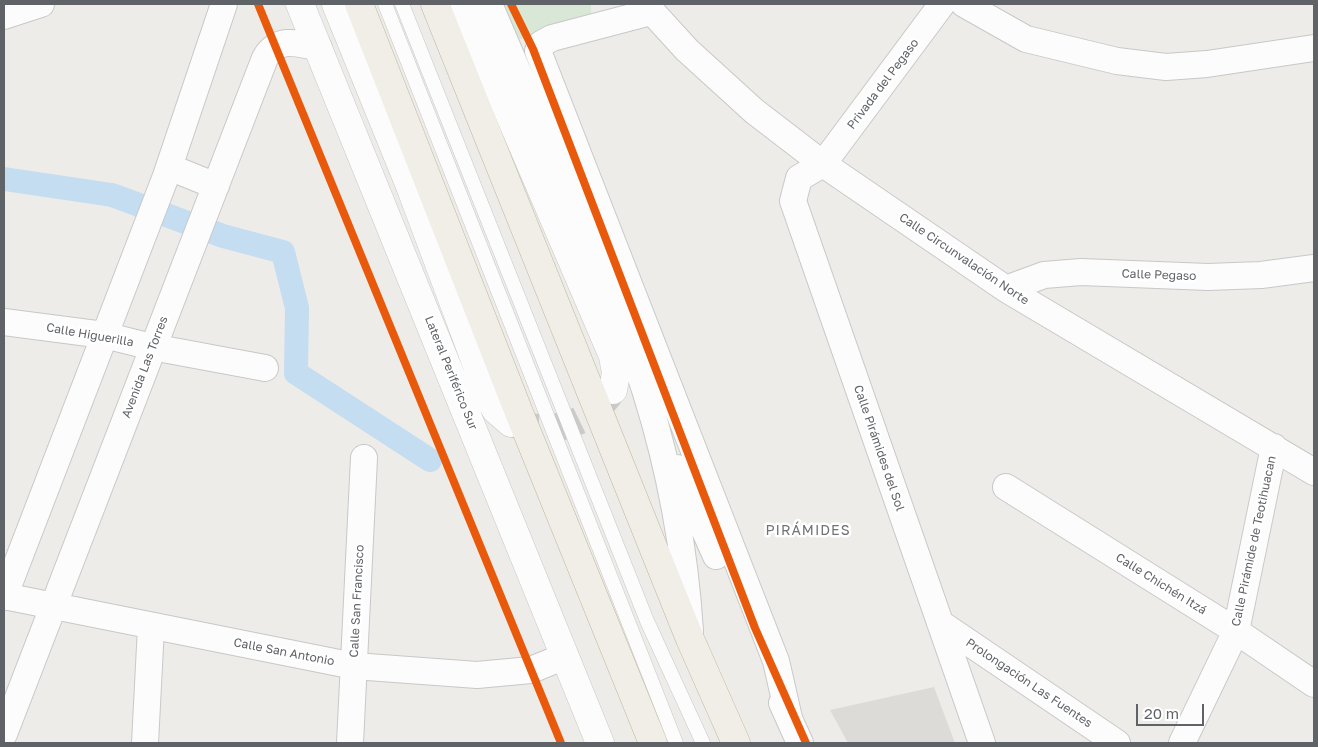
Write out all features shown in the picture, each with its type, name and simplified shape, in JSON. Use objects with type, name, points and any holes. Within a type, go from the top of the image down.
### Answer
[{"type":"highway","points":[[359,4],[518,410],[653,743]]},
{"type":"highway","points":[[435,4],[690,639],[736,743]]},
{"type":"main road","name":"Lateral Periférico Sur","points":[[300,4],[565,656],[596,737]]},
{"type":"main road","points":[[336,4],[410,186],[490,400],[496,410],[511,423]]},
{"type":"main road","points":[[462,4],[613,356],[616,373],[613,390]]},
{"type":"street","points":[[4,16],[41,4]]},
{"type":"street","points":[[4,596],[168,171],[224,4]]},
{"type":"street","points":[[489,4],[572,198],[646,392],[694,508],[800,743]]},
{"type":"street","name":"Privada del Pegaso","points":[[823,164],[942,4]]},
{"type":"street","points":[[964,4],[1026,40],[1076,53],[1166,67],[1207,64],[1314,48]]},
{"type":"street","points":[[648,8],[552,38],[541,44],[538,51],[776,661],[789,718]]},
{"type":"street","name":"Calle Circunvalación Norte","points":[[648,8],[687,50],[754,111],[823,164],[1006,290],[1274,446],[1314,472]]},
{"type":"street","name":"Avenida Las Torres","points":[[4,734],[152,347],[269,52],[281,43],[289,42],[319,48]]},
{"type":"street","name":"Calle Pirámides del Sol","points":[[823,164],[799,178],[793,201],[982,743]]},
{"type":"street","points":[[168,171],[214,189]]},
{"type":"street","name":"Calle Pegaso","points":[[1006,290],[1044,275],[1080,272],[1208,277],[1261,275],[1314,268]]},
{"type":"street","name":"Calle Higuerilla","points":[[4,322],[104,335],[152,347],[265,368]]},
{"type":"street","points":[[646,392],[678,529],[687,586],[690,639]]},
{"type":"street","name":"Calle Pirámide de Teotihuacan","points":[[1182,743],[1236,631],[1274,446]]},
{"type":"street","name":"Calle San Francisco","points":[[350,743],[364,458]]},
{"type":"street","name":"Calle Chichén Itzá","points":[[1006,487],[1236,631],[1314,684]]},
{"type":"street","name":"Calle San Antonio","points":[[4,596],[151,627],[354,666],[477,675],[531,670],[565,656]]},
{"type":"street","name":"Prolongación Las Fuentes","points":[[940,623],[1117,743]]},
{"type":"street","points":[[145,743],[151,627]]},
{"type":"lane","points":[[385,4],[676,743]]},
{"type":"lane","points":[[402,4],[647,621],[704,743]]},
{"type":"shaded area","points":[[934,687],[955,743],[848,743],[830,710]]},
{"type":"green space","points":[[499,4],[591,4],[591,15],[514,41]]},
{"type":"waterway","points":[[4,179],[112,195],[223,236],[283,252],[297,308],[296,373],[430,460]]},
{"type":"tunnel","points":[[511,423],[540,428],[554,428],[567,425],[592,413],[612,391]]},
{"type":"cycle path","points":[[258,4],[561,743]]},
{"type":"cycle path","points":[[511,4],[533,49],[755,628],[806,743]]},
{"type":"district","name":"PIRÁMIDES","points":[[808,531]]}]
